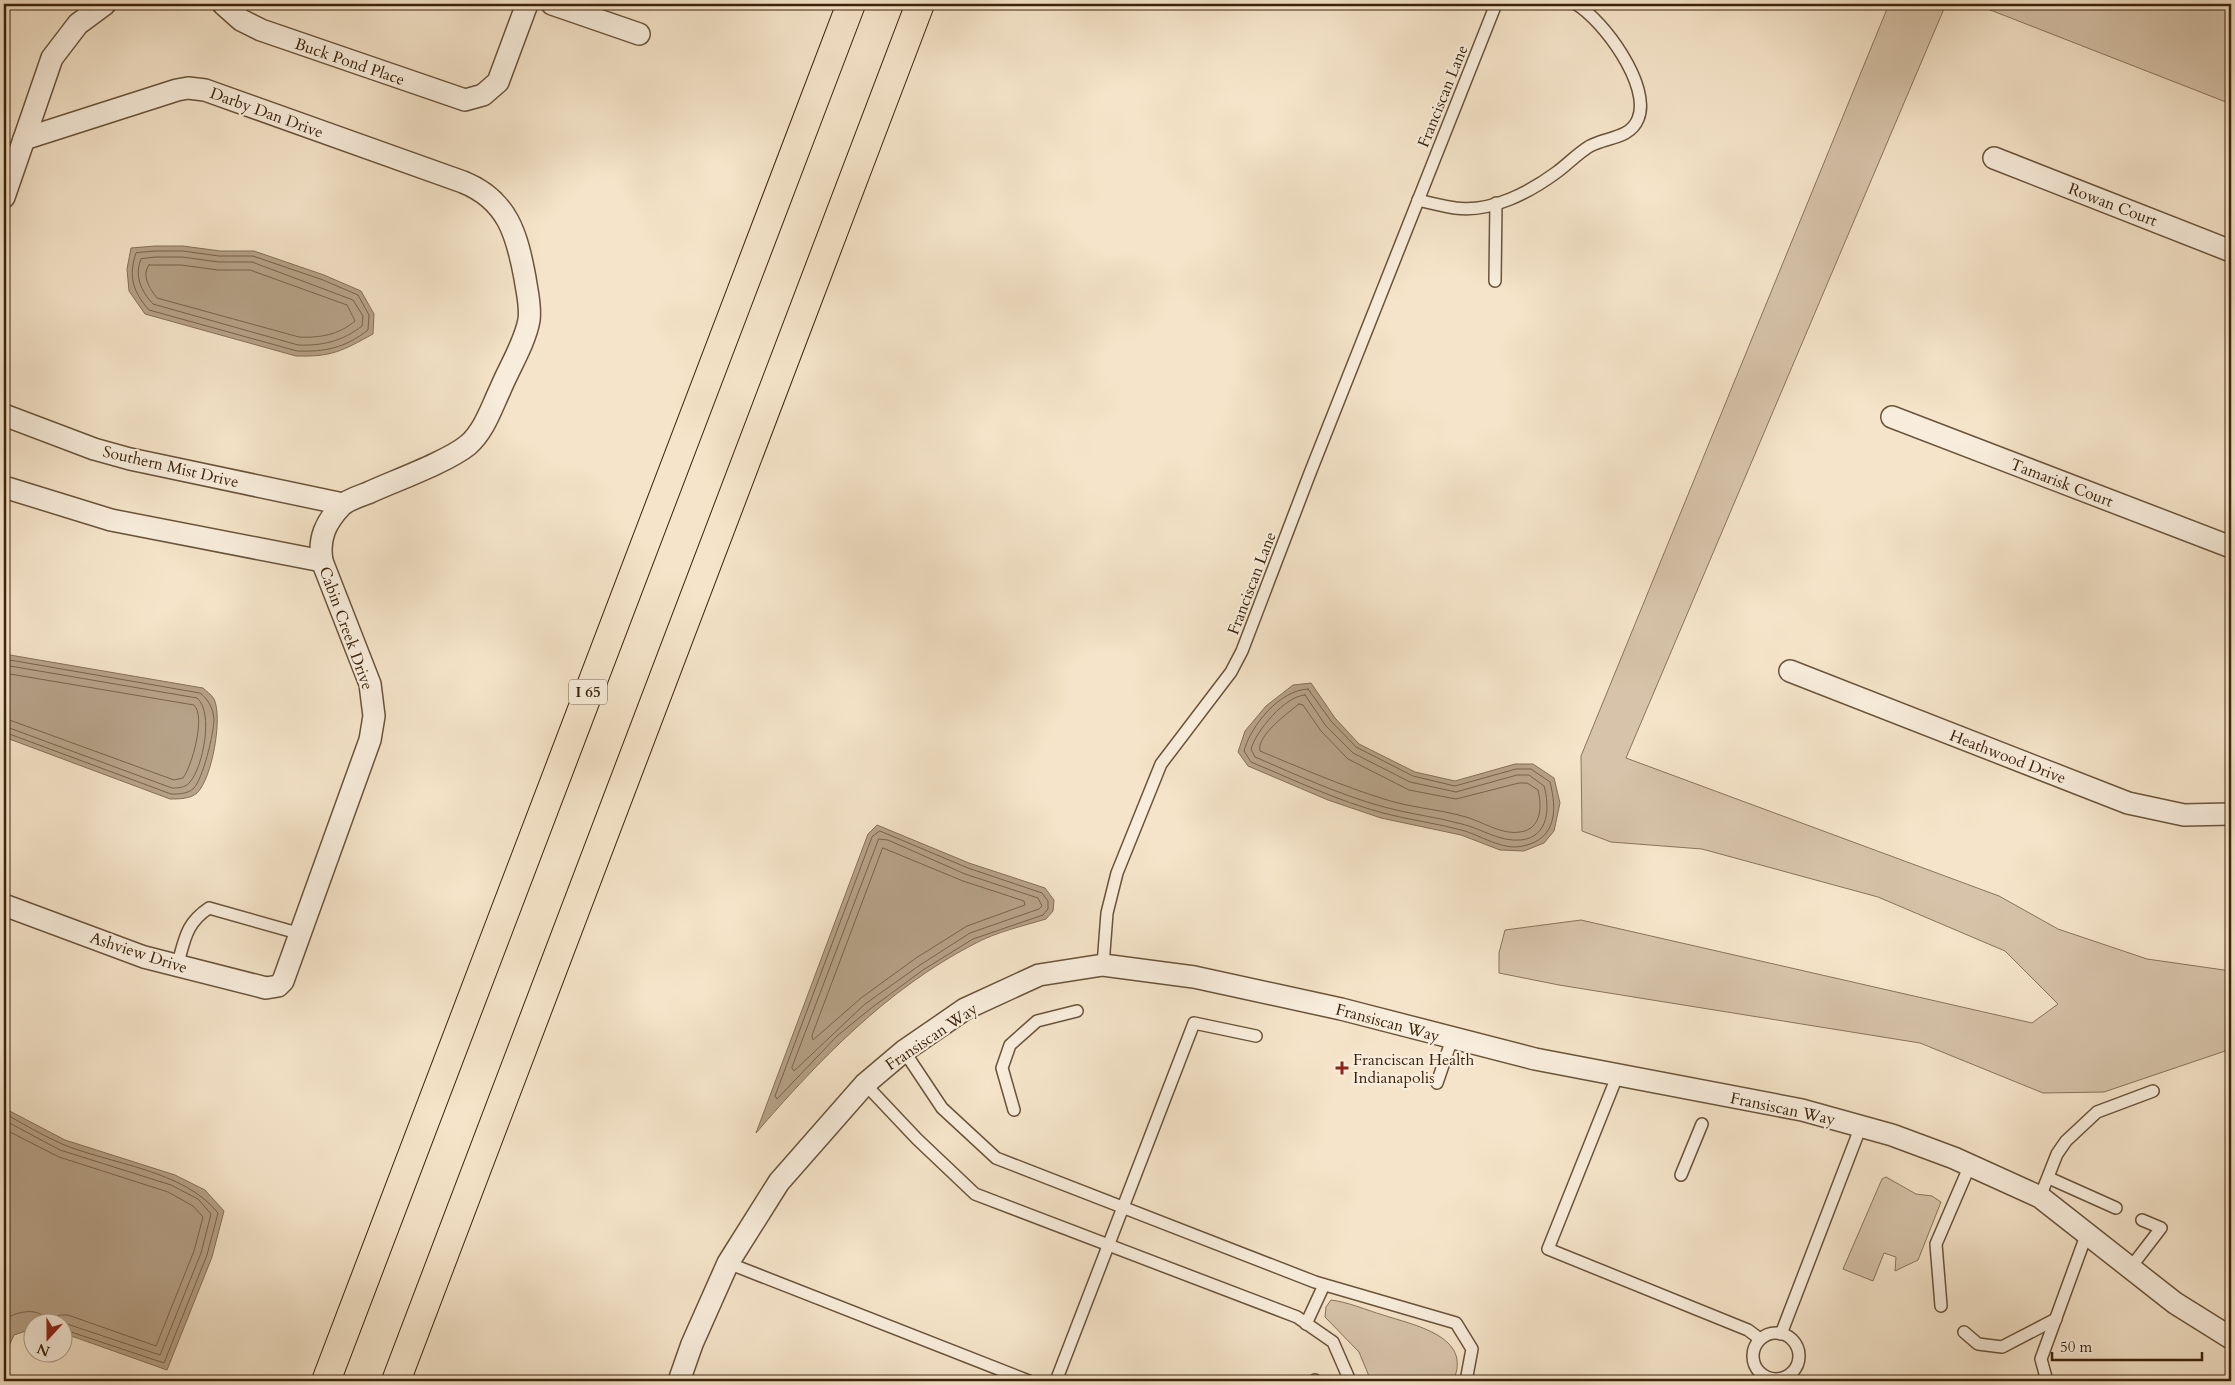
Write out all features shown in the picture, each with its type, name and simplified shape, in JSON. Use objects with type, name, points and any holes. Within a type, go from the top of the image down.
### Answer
[{"type":"highway","name":"I 65","points":[[326,1381],[851,4]]},
{"type":"highway","points":[[396,1381],[920,4]]},
{"type":"street","points":[[4,197],[52,58],[78,24],[104,4]]},
{"type":"street","name":"Buck Pond Place","points":[[223,4],[242,20],[261,30],[465,100],[483,95],[501,77],[527,4]]},
{"type":"street","points":[[552,4],[640,34]]},
{"type":"street","name":"Darby Dan Drive","points":[[24,139],[177,90],[188,88],[205,90],[473,186],[483,192],[500,208]]},
{"type":"street","name":"Rowan Court","points":[[1994,158],[2231,251]]},
{"type":"street","name":"Cabin Creek Drive","points":[[278,986],[285,978],[370,740],[374,716],[369,680],[322,560],[320,549],[322,535],[327,524],[343,504],[451,455],[469,444],[484,424],[526,331],[530,312],[517,239],[500,208]]},
{"type":"street","name":"Southern Mist Drive","points":[[4,415],[94,449],[130,459],[343,504]]},
{"type":"street","name":"Tamarisk Court","points":[[1892,417],[2231,547]]},
{"type":"street","points":[[4,487],[111,520],[322,560]]},
{"type":"street","name":"Heathwood Drive","points":[[1790,671],[2128,803],[2184,815],[2231,814]]},
{"type":"street","name":"Ashview Drive","points":[[4,905],[144,957],[266,988],[278,986]]},
{"type":"street","name":"Fransiscan Way","points":[[679,1381],[692,1344],[728,1263],[779,1182],[865,1084],[904,1051],[966,1009],[1039,975],[1103,965],[1194,977],[1342,1009],[1452,1039],[1802,1110],[1892,1135],[1970,1165],[2040,1197],[2131,1267],[2174,1303],[2231,1338]]},
{"type":"lane","name":"Franciscan Lane","points":[[1103,965],[1107,914],[1116,873],[1161,764],[1231,672],[1242,651],[1496,4]]},
{"type":"lane","points":[[1418,200],[1457,208],[1486,207],[1538,185],[1590,146],[1628,132],[1638,119],[1640,104],[1635,80],[1604,28],[1576,4]]},
{"type":"lane","points":[[1495,281],[1496,203]]},
{"type":"lane","points":[[177,966],[189,926],[197,916],[210,908],[301,934]]},
{"type":"lane","points":[[1014,1110],[1002,1068],[1010,1045],[1037,1022],[1076,1011]]},
{"type":"lane","points":[[1056,1381],[1107,1243],[1194,1023],[1256,1036]]},
{"type":"lane","points":[[1437,1083],[1452,1039]]},
{"type":"lane","points":[[904,1051],[942,1108],[996,1158],[1324,1285],[1456,1323],[1472,1350],[1466,1381]]},
{"type":"lane","points":[[1618,1074],[1548,1249],[1748,1330],[1760,1339]]},
{"type":"lane","points":[[865,1084],[917,1139],[975,1194],[1297,1317],[1333,1342],[1350,1381]]},
{"type":"lane","points":[[2040,1197],[2057,1154],[2066,1141],[2097,1112],[2153,1091]]},
{"type":"lane","points":[[1681,1175],[1702,1124]]},
{"type":"lane","points":[[1782,1334],[1861,1126]]},
{"type":"lane","points":[[1941,1306],[1936,1244],[1970,1165]]},
{"type":"lane","points":[[2049,1178],[2116,1208]]},
{"type":"lane","points":[[2131,1267],[2161,1228],[2142,1220]]},
{"type":"lane","points":[[2048,1381],[2041,1360],[2087,1233]]},
{"type":"lane","points":[[728,1263],[1029,1381]]},
{"type":"lane","points":[[1306,1324],[1324,1285]]},
{"type":"lane","points":[[1964,1332],[1978,1344],[2002,1347],[2056,1319]]},
{"type":"lane","points":[[1782,1334],[1794,1342],[1800,1356],[1795,1370],[1782,1379],[1767,1378],[1756,1368],[1753,1353],[1760,1339],[1767,1335],[1782,1334]]},
{"type":"shaded area","points":[[1889,4],[1946,4],[1626,758],[1999,896],[2058,929],[2147,959],[2231,971],[2231,1049],[2104,1092],[2043,1093],[1920,1043],[1559,985],[1499,973],[1499,953],[1505,930],[1581,920],[2032,1023],[2058,1004],[2005,951],[1878,897],[1702,849],[1611,842],[1582,831],[1581,756]]},
{"type":"shaded area","points":[[1975,4],[2231,4],[2231,104]]},
{"type":"shaded area","points":[[1886,1177],[1916,1194],[1932,1196],[1941,1202],[1918,1260],[1895,1271],[1896,1257],[1884,1253],[1873,1281],[1843,1269],[1882,1179]]},
{"type":"shaded area","points":[[1331,1300],[1410,1323],[1437,1335],[1448,1343],[1455,1353],[1457,1366],[1453,1381],[1371,1381],[1359,1352],[1325,1317],[1326,1307]]},
{"type":"water","points":[[183,246],[220,251],[254,251],[324,275],[361,291],[374,314],[373,334],[336,352],[296,356],[145,314],[129,291],[127,269],[131,248]]},
{"type":"water","points":[[4,654],[203,688],[214,699],[217,733],[211,762],[202,786],[197,793],[191,796],[181,799],[170,799],[4,737]]},
{"type":"water","points":[[1311,683],[1335,718],[1359,744],[1415,772],[1455,781],[1515,764],[1533,764],[1554,778],[1560,803],[1554,831],[1544,843],[1524,851],[1500,850],[1461,835],[1381,818],[1328,800],[1248,766],[1238,752],[1245,731],[1266,706],[1293,685]]},
{"type":"water","points":[[877,825],[969,863],[1045,888],[1054,900],[1053,911],[1046,919],[1000,933],[974,944],[912,982],[883,1004],[830,1053],[756,1133],[868,834]]},
{"type":"water","points":[[4,1108],[65,1140],[175,1175],[205,1190],[224,1211],[212,1257],[167,1370],[72,1336],[72,1312],[22,1312],[22,1332],[14,1335],[4,1357]]},
{"type":"place","name":"Franciscan Health Indianapolis","points":[[1342,1068]]}]
